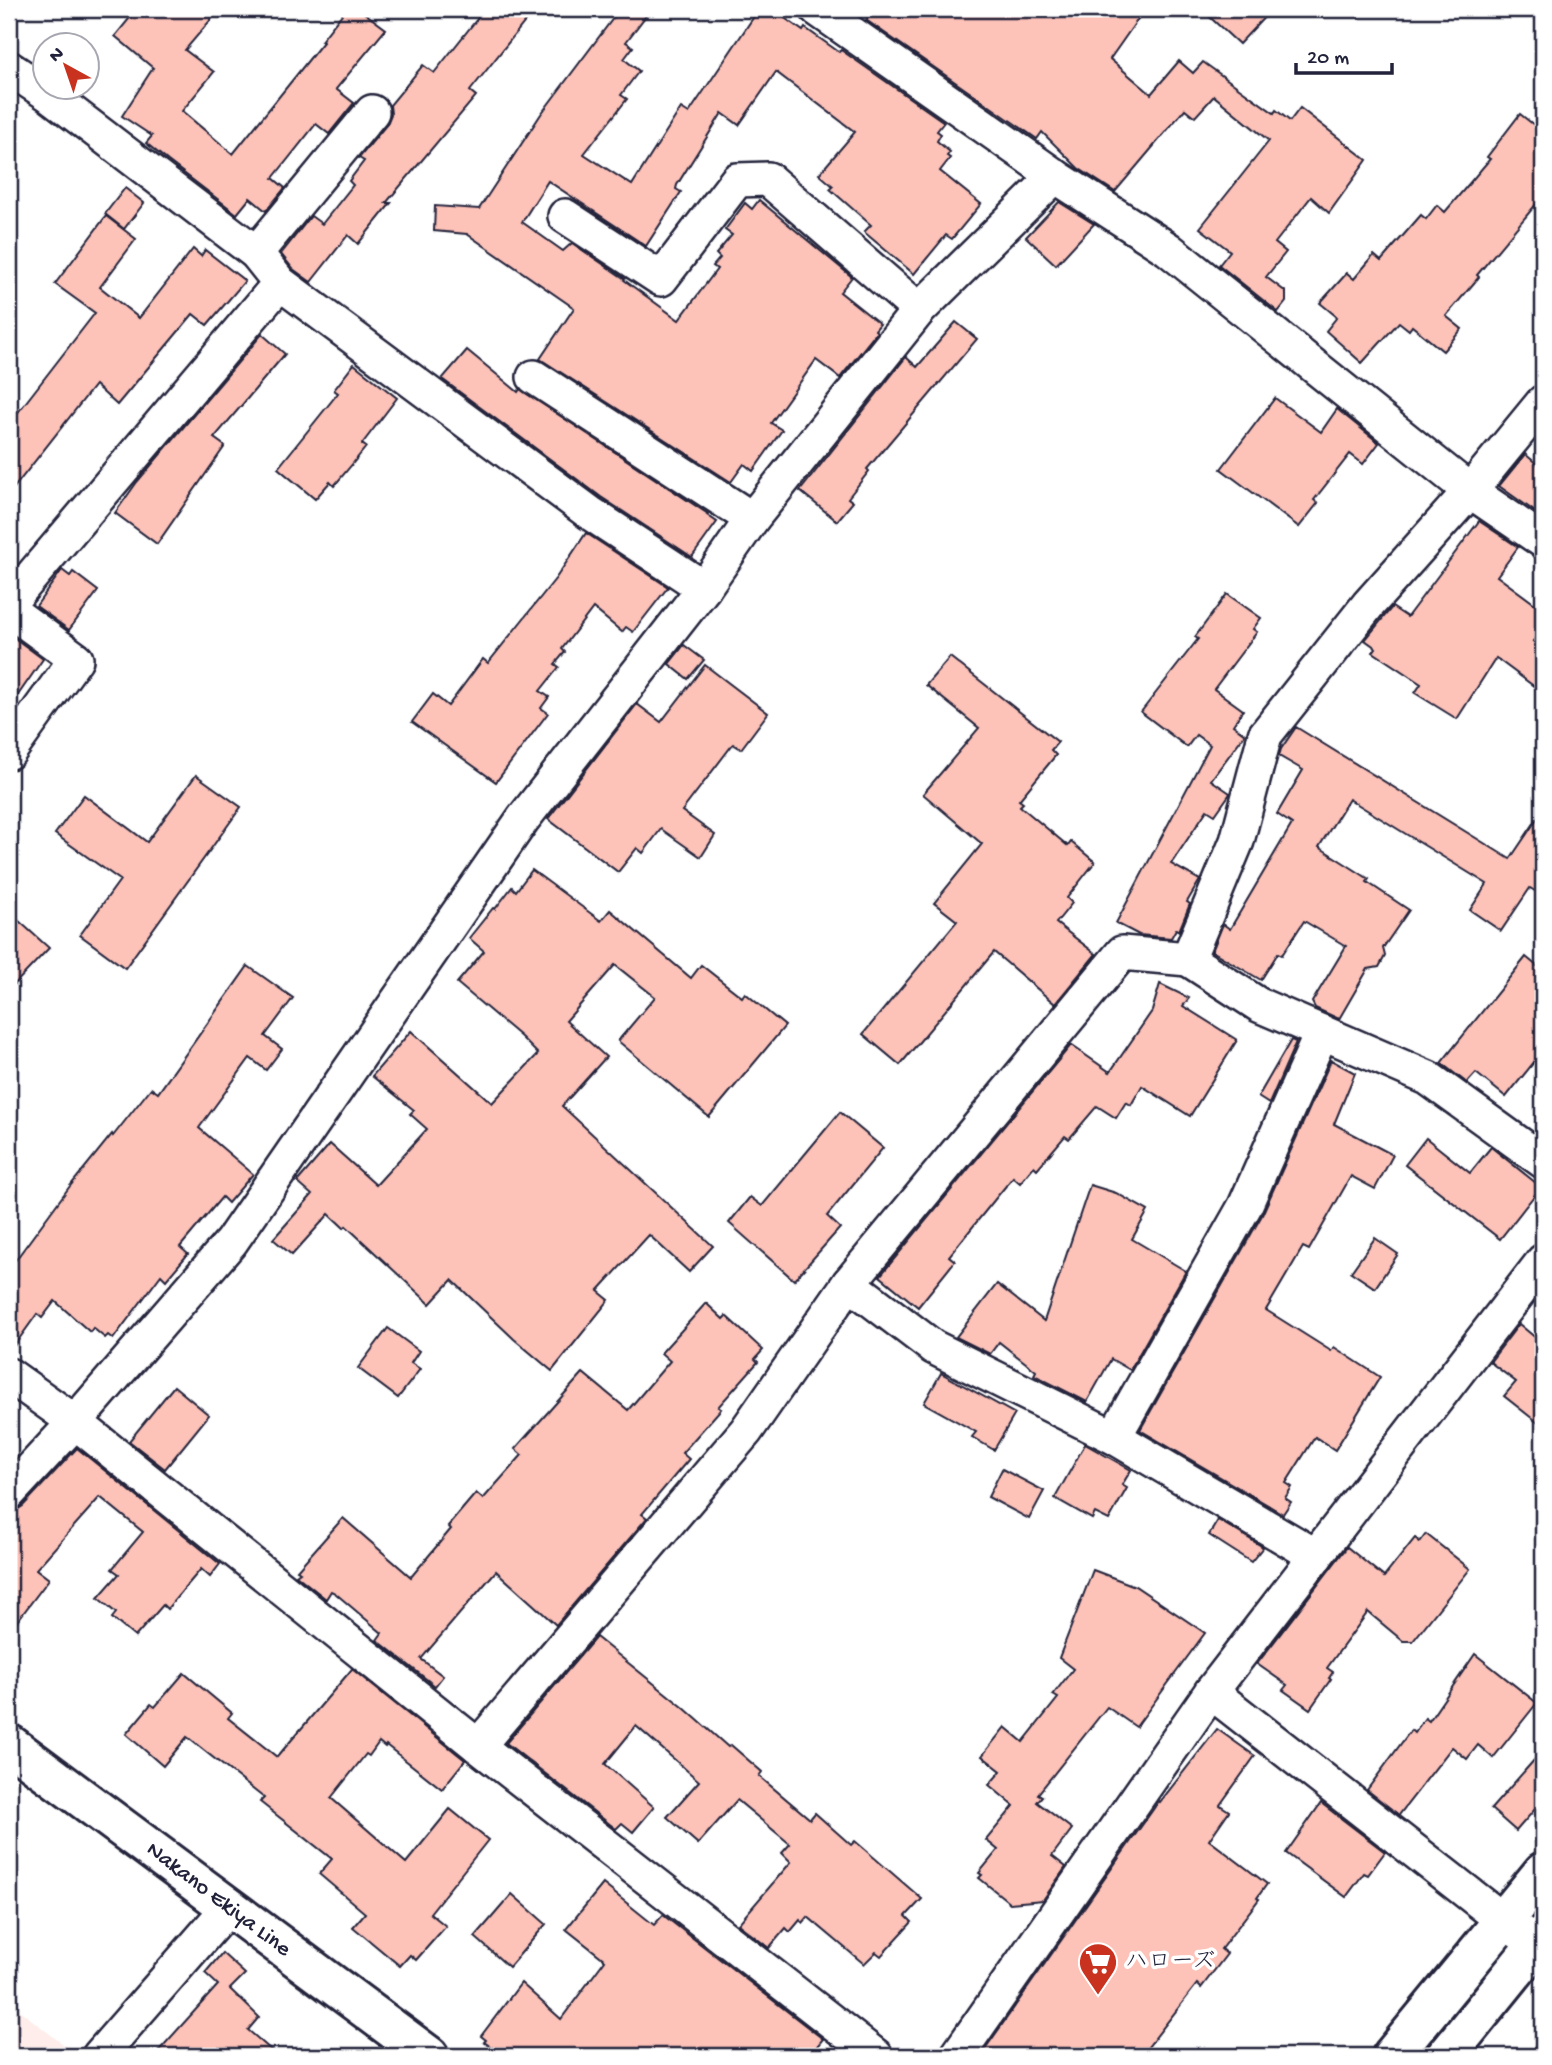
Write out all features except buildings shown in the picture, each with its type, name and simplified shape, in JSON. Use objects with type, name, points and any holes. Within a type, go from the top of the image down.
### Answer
[{"type":"main road","name":"Nakano Ekiya Line","points":[[9,1744],[429,2056]]},
{"type":"main road","points":[[1392,2056],[1543,1872]]},
{"type":"main road","points":[[1446,2056],[1542,1942]]},
{"type":"street","points":[[836,14],[1055,176],[1168,249],[1470,491],[1543,541]]},
{"type":"street","points":[[9,68],[48,94],[256,253],[280,283],[590,513],[705,588]]},
{"type":"street","points":[[256,253],[372,113]]},
{"type":"street","points":[[9,1493],[75,1422],[231,1242],[523,818],[705,588],[752,519],[919,310],[1055,176]]},
{"type":"street","points":[[565,216],[661,279],[737,180],[768,179],[919,310]]},
{"type":"street","points":[[9,603],[280,283]]},
{"type":"street","points":[[534,377],[752,519]]},
{"type":"street","points":[[1188,959],[1237,841],[1265,735],[1368,605],[1470,491],[1543,402]]},
{"type":"street","points":[[9,610],[76,659],[9,752]]},
{"type":"street","points":[[478,1746],[746,1431],[849,1283],[1122,953],[1188,959],[1259,1005],[1428,1078],[1543,1161]]},
{"type":"street","points":[[1114,1437],[1245,1206],[1322,1032]]},
{"type":"street","points":[[957,2056],[1211,1692],[1543,1261]]},
{"type":"street","points":[[849,1283],[933,1348],[1114,1437],[1316,1556]]},
{"type":"street","points":[[9,1375],[75,1422],[478,1746],[876,2056]]},
{"type":"street","points":[[1211,1692],[1504,1921],[1542,1942]]},
{"type":"street","points":[[99,2056],[228,1908]]},
{"type":"shaded area","points":[[9,2002],[78,2056],[9,2056]]},
{"type":"place","name":"ハローズ","points":[[1098,1996]]}]
